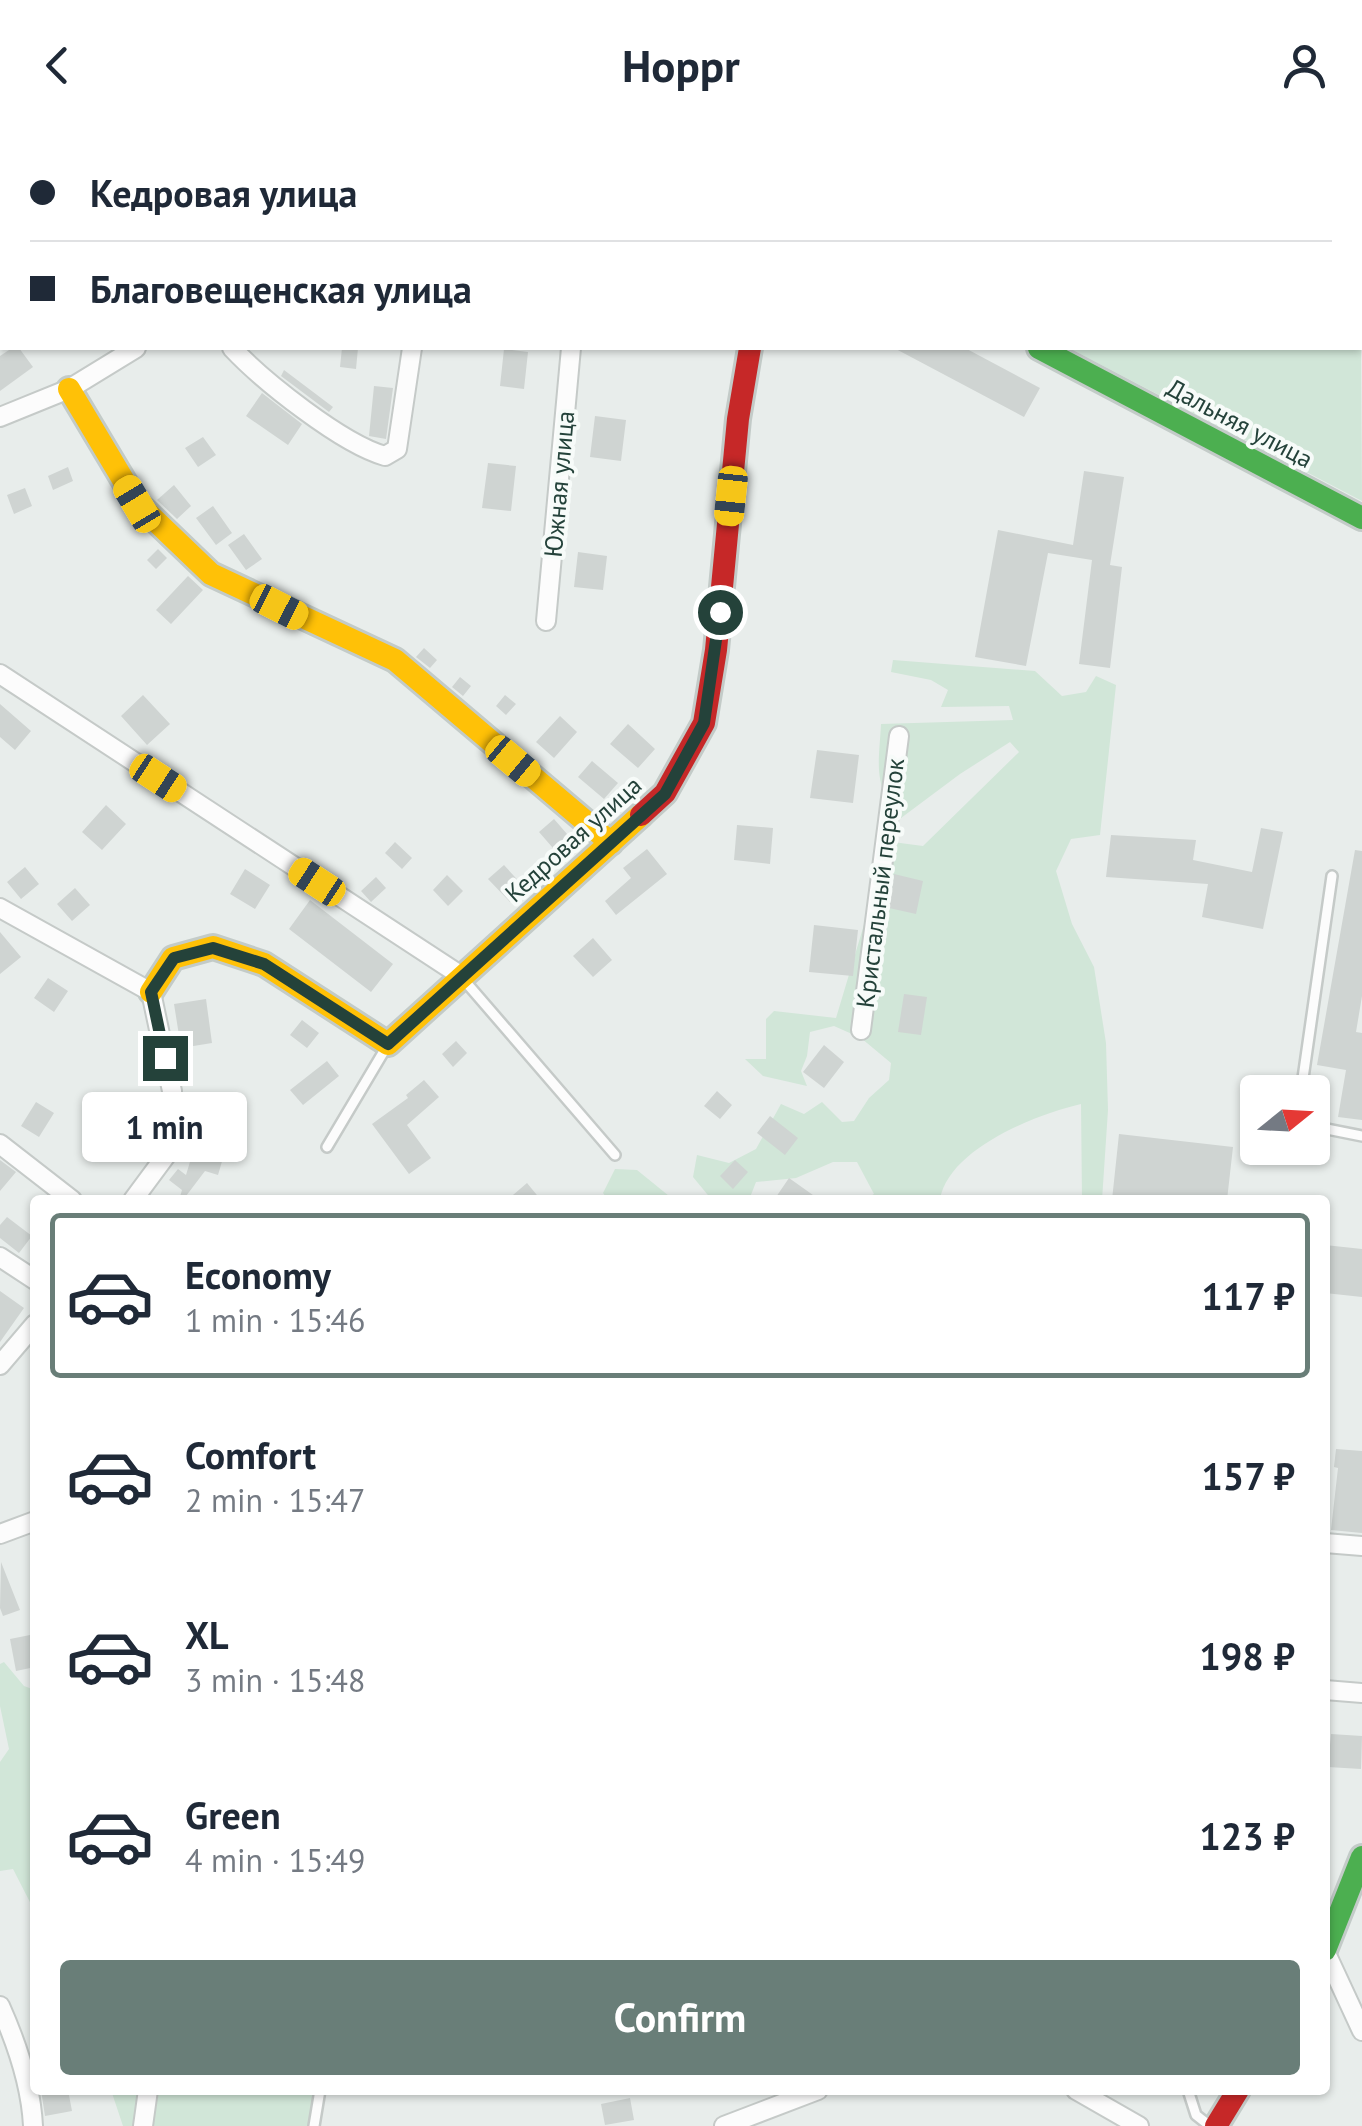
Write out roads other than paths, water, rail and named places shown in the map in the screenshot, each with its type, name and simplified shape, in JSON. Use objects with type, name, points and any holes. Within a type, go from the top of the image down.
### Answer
[{"type":"street","points":[[0,417],[69,389],[133,350]]},
{"type":"street","points":[[234,350],[289,397],[367,450],[385,456],[397,449],[412,350]]},
{"type":"street","name":"Южная улица","points":[[546,621],[571,350]]},
{"type":"street","name":"Кедровая улица","points":[[388,1044],[665,794],[704,723],[716,650],[738,419],[750,350]]},
{"type":"street","name":"Дальняя улица","points":[[1043,350],[1362,518]]},
{"type":"street","points":[[69,389],[137,504],[211,574],[395,660],[611,844]]},
{"type":"street","points":[[0,674],[462,978]]},
{"type":"street","name":"Кристальный переулок","points":[[862,1030],[899,736]]},
{"type":"street","points":[[0,908],[151,992]]},
{"type":"street","points":[[137,1195],[170,1150],[172,1091],[151,992],[174,958],[213,948],[264,964],[388,1044]]},
{"type":"street","points":[[0,1144],[66,1195]]},
{"type":"street","points":[[0,1257],[30,1277]]},
{"type":"street","points":[[0,1365],[30,1330]]},
{"type":"street","points":[[0,1534],[30,1523]]},
{"type":"street","points":[[1330,1543],[1362,1546]]},
{"type":"street","points":[[1330,1690],[1362,1693]]},
{"type":"street","points":[[1330,1937],[1362,1857]]},
{"type":"street","points":[[1330,1961],[1362,2031]]},
{"type":"street","points":[[0,2006],[15,2039],[32,2106],[32,2126]]},
{"type":"street","points":[[143,2126],[147,2095]]},
{"type":"street","points":[[724,2126],[805,2095]]},
{"type":"street","points":[[1085,2095],[1139,2126]]},
{"type":"street","points":[[1213,2126],[1235,2095]]},
{"type":"lane","points":[[1303,1075],[1332,876]]},
{"type":"lane","points":[[462,978],[615,1156]]},
{"type":"lane","points":[[327,1147],[388,1044]]},
{"type":"lane","points":[[1330,1130],[1362,1136]]},
{"type":"lane","points":[[314,2126],[319,2095]]},
{"type":"lane","points":[[1190,2095],[1196,2115],[1213,2126]]}]
